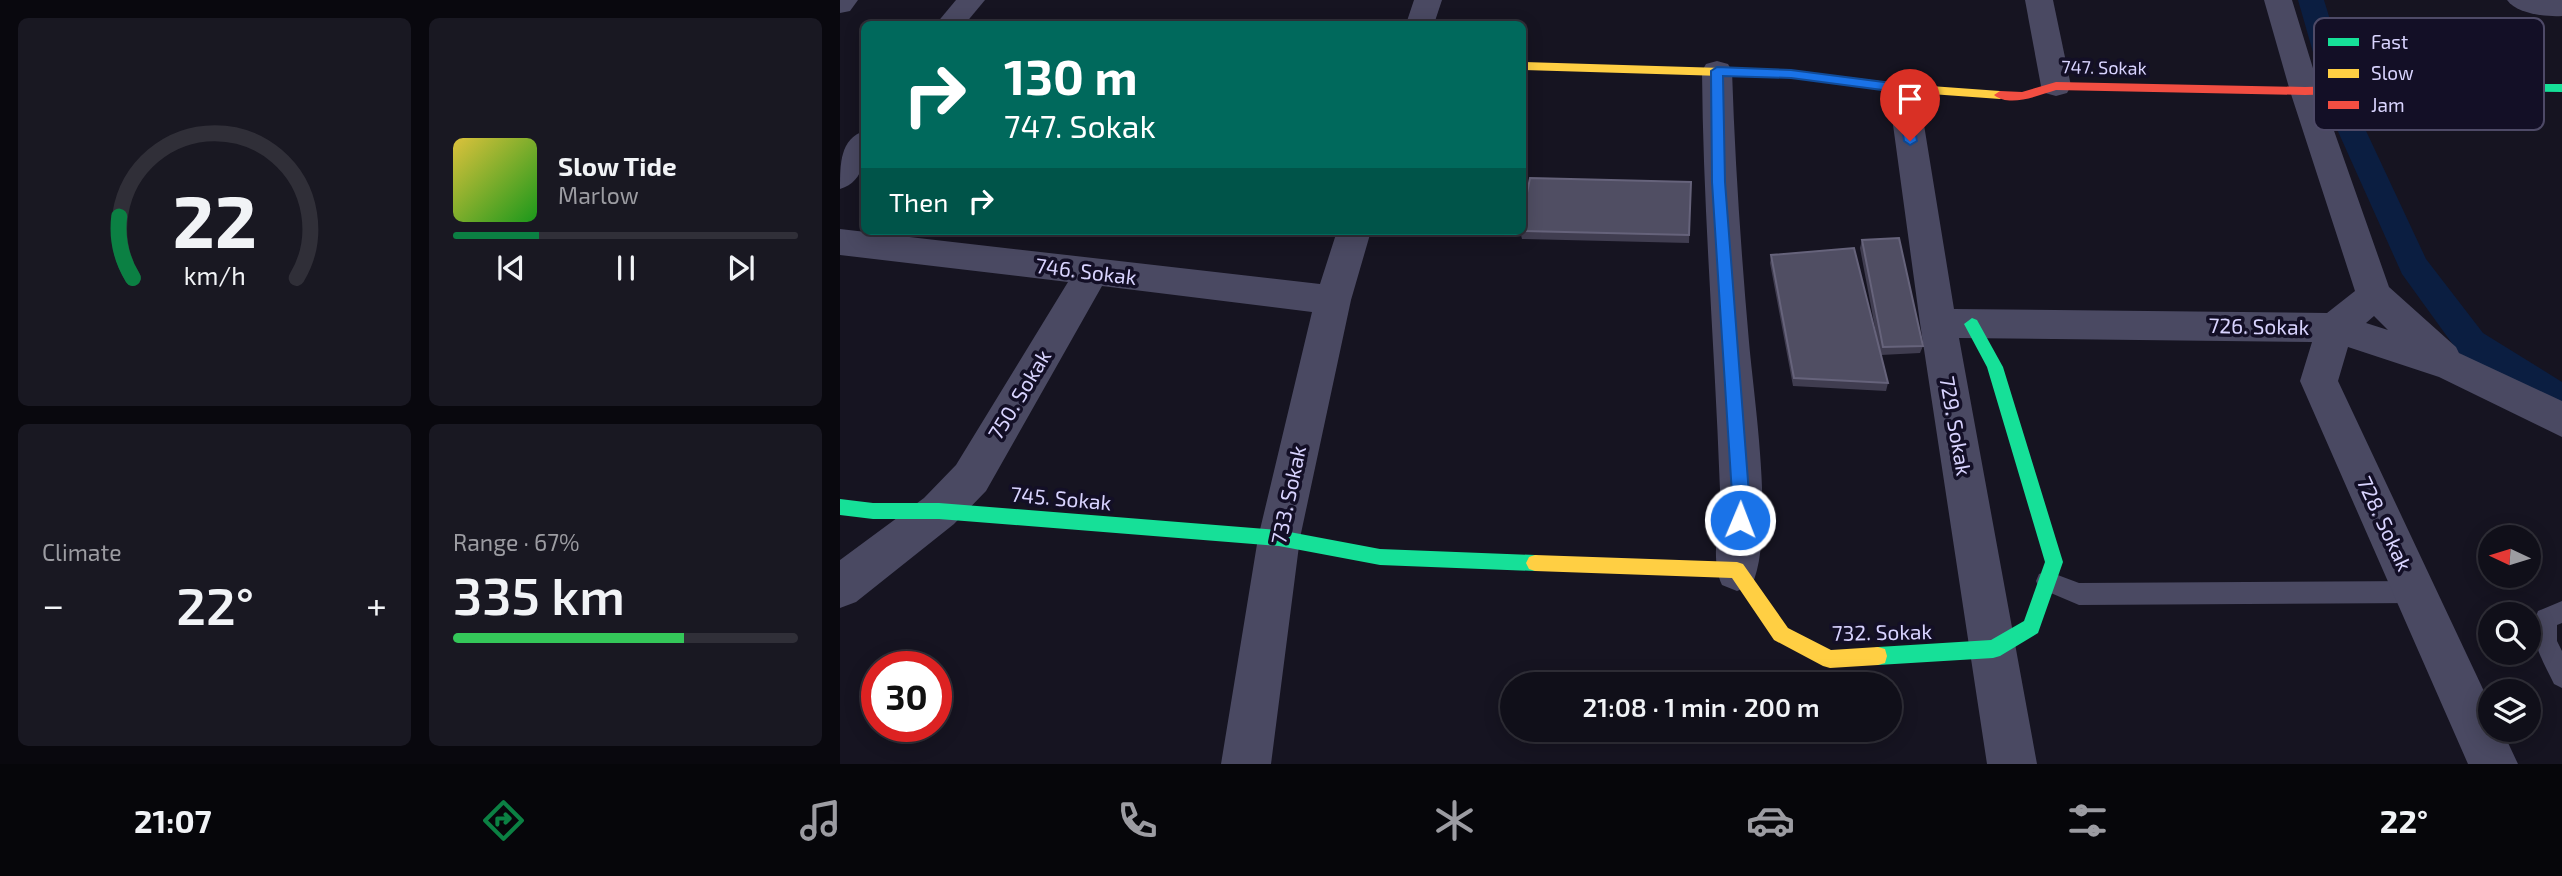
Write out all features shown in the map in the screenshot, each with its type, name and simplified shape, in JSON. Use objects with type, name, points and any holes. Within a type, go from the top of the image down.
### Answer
[{"type":"street","points":[[840,5],[844,0]]},
{"type":"street","points":[[953,21],[971,0]]},
{"type":"street","points":[[1421,21],[1427,0]]},
{"type":"street","points":[[2039,0],[2056,86]]},
{"type":"street","points":[[2278,0],[2314,115]]},
{"type":"street","points":[[2521,0],[2547,8],[2562,7]]},
{"type":"street","name":"747. Sokak","points":[[1526,66],[1585,65],[1791,74],[1903,88],[2022,96],[2056,86],[2314,91]]},
{"type":"street","points":[[1279,538],[1380,557],[1737,570],[1741,494],[1718,182],[1717,71]]},
{"type":"street","name":"729. Sokak","points":[[1903,88],[1955,323],[1993,649],[2012,764]]},
{"type":"street","name":"747. Sokak","points":[[2544,88],[2562,88]]},
{"type":"street","points":[[2319,130],[2374,295],[2452,366]]},
{"type":"street","points":[[840,177],[861,146]]},
{"type":"street","name":"733. Sokak","points":[[1246,764],[1279,538],[1333,300],[1353,235]]},
{"type":"street","name":"746. Sokak","points":[[840,242],[1333,300]]},
{"type":"street","name":"750. Sokak","points":[[840,587],[939,511],[971,478],[1092,273]]},
{"type":"street","points":[[2335,328],[2374,295]]},
{"type":"street","name":"732. Sokak","points":[[1737,570],[1781,634],[1830,659],[1993,649],[2031,626],[2054,562],[1995,367],[1955,323]]},
{"type":"street","name":"726. Sokak","points":[[1955,323],[2335,328],[2452,366],[2562,420]]},
{"type":"street","name":"728. Sokak","points":[[2335,328],[2319,381],[2493,764]]},
{"type":"street","name":"745. Sokak","points":[[840,507],[873,511],[939,511],[1279,538]]},
{"type":"lane","points":[[2047,581],[2079,594],[2416,592]]},
{"type":"lane","points":[[2562,612],[2546,619],[2546,642],[2562,676]]},
{"type":"building","points":[[1530,178],[1691,182],[1689,235],[1526,231],[1526,198]]},
{"type":"building","points":[[1899,238],[1923,346],[1883,347],[1862,240]]},
{"type":"building","points":[[1854,248],[1888,383],[1794,378],[1771,255]]},
{"type":"waterway","points":[[2311,0],[2316,18]]},
{"type":"waterway","points":[[2351,130],[2413,265],[2471,343],[2562,400]]},
{"type":"traffic: fast","points":[[2544,88],[2562,88]]},
{"type":"traffic: fast","points":[[1878,656],[1993,649],[2031,627],[2054,562],[1995,367],[1972,324]]},
{"type":"traffic: fast","points":[[840,507],[873,511],[939,511],[1279,538],[1380,557],[1535,563]]},
{"type":"traffic: slow","points":[[1526,66],[1791,74],[1903,88],[2000,95]]},
{"type":"traffic: slow","points":[[1535,563],[1737,570],[1781,634],[1830,659],[1878,656]]},
{"type":"traffic: jam","points":[[2000,95],[2022,96],[2056,86],[2314,91]]},
{"type":"route","points":[[1740,520],[1741,494],[1718,182],[1717,71],[1791,74],[1903,88],[1910,141]]}]
